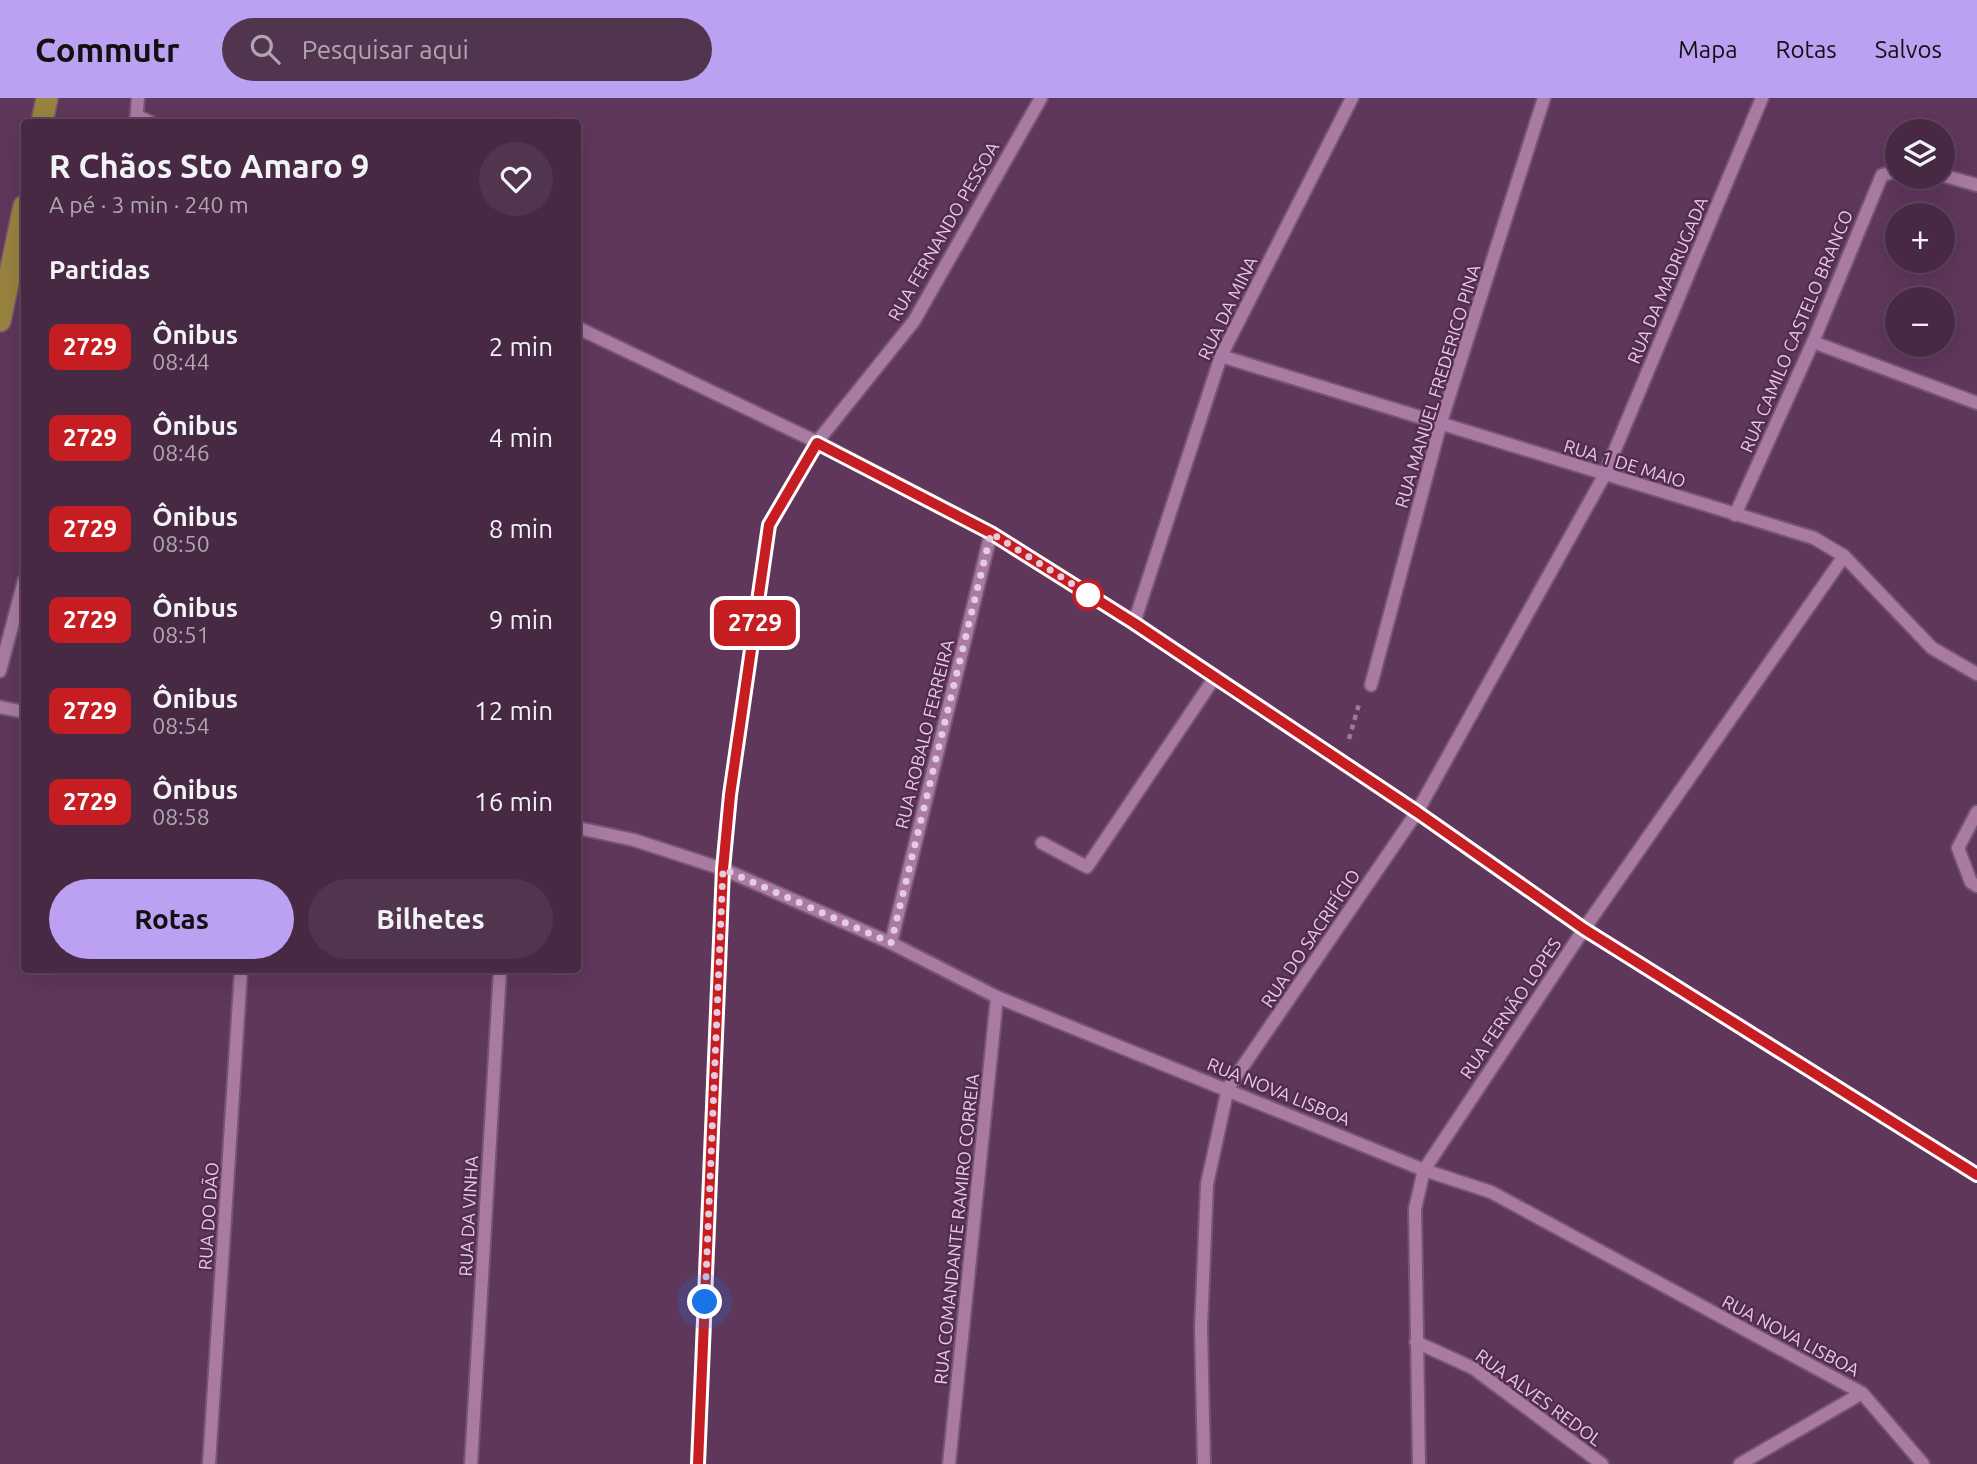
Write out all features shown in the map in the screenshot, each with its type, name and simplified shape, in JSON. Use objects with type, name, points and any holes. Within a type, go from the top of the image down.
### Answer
[{"type":"highway","points":[[43,119],[47,98]]},
{"type":"highway","points":[[0,321],[21,220]]},
{"type":"street","points":[[137,119],[138,98]]},
{"type":"street","name":"RUA FERNANDO PESSOA","points":[[698,1464],[723,869],[730,795],[769,525],[817,443],[914,321],[1041,98]]},
{"type":"street","name":"RUA DA MINA","points":[[1134,623],[1221,356],[1352,98]]},
{"type":"street","name":"RUA MANUEL FREDERICO PINA","points":[[1371,685],[1441,422],[1544,98]]},
{"type":"street","name":"RUA DA MADRUGADA","points":[[1604,476],[1762,98]]},
{"type":"street","name":"RUA CAMILO CASTELO BRANCO","points":[[1735,515],[1814,342],[1882,175],[1885,174]]},
{"type":"street","points":[[1955,179],[1977,186]]},
{"type":"street","points":[[581,329],[817,443],[991,533],[1215,677],[1417,812],[1584,929],[1977,1175]]},
{"type":"street","points":[[1814,342],[1977,403]]},
{"type":"street","name":"RUA 1 DE MAIO","points":[[1221,356],[1441,422],[1604,476],[1814,538],[1844,556],[1932,648],[1977,674]]},
{"type":"street","name":"RUA DO SACRIFÍCIO","points":[[1204,1464],[1201,1328],[1207,1184],[1228,1088],[1417,812],[1604,476]]},
{"type":"street","name":"RUA ROBALO FERREIRA","points":[[891,943],[991,533]]},
{"type":"street","name":"RUA FERNÃO LOPES","points":[[1419,1464],[1415,1209],[1424,1170],[1584,929],[1844,556]]},
{"type":"street","points":[[0,671],[21,593]]},
{"type":"street","points":[[1042,843],[1087,867],[1215,677]]},
{"type":"street","points":[[0,707],[21,711]]},
{"type":"street","points":[[1977,812],[1958,848],[1971,883],[1977,886]]},
{"type":"street","name":"RUA NOVA LISBOA","points":[[581,829],[634,840],[723,869],[891,943],[997,997],[1228,1088],[1424,1170],[1491,1192],[1862,1393],[1923,1464]]},
{"type":"street","name":"RUA DO DÃO","points":[[209,1464],[241,973]]},
{"type":"street","name":"RUA DA VINHA","points":[[471,1464],[500,973]]},
{"type":"street","name":"RUA COMANDANTE RAMIRO CORREIA","points":[[949,1464],[997,997]]},
{"type":"street","name":"RUA ALVES REDOL","points":[[1416,1342],[1473,1368],[1602,1464]]},
{"type":"street","points":[[1741,1464],[1862,1393]]},
{"type":"path","points":[[1342,762],[1359,702],[1371,685]]},
{"type":"bus line","name":"2729","points":[[698,1464],[723,869],[730,795],[769,525],[817,443],[991,533],[1134,623],[1417,812],[1584,929],[1977,1175]]},
{"type":"route","points":[[705,1302],[723,869],[891,943],[991,533],[1093,597],[1088,595]]}]
